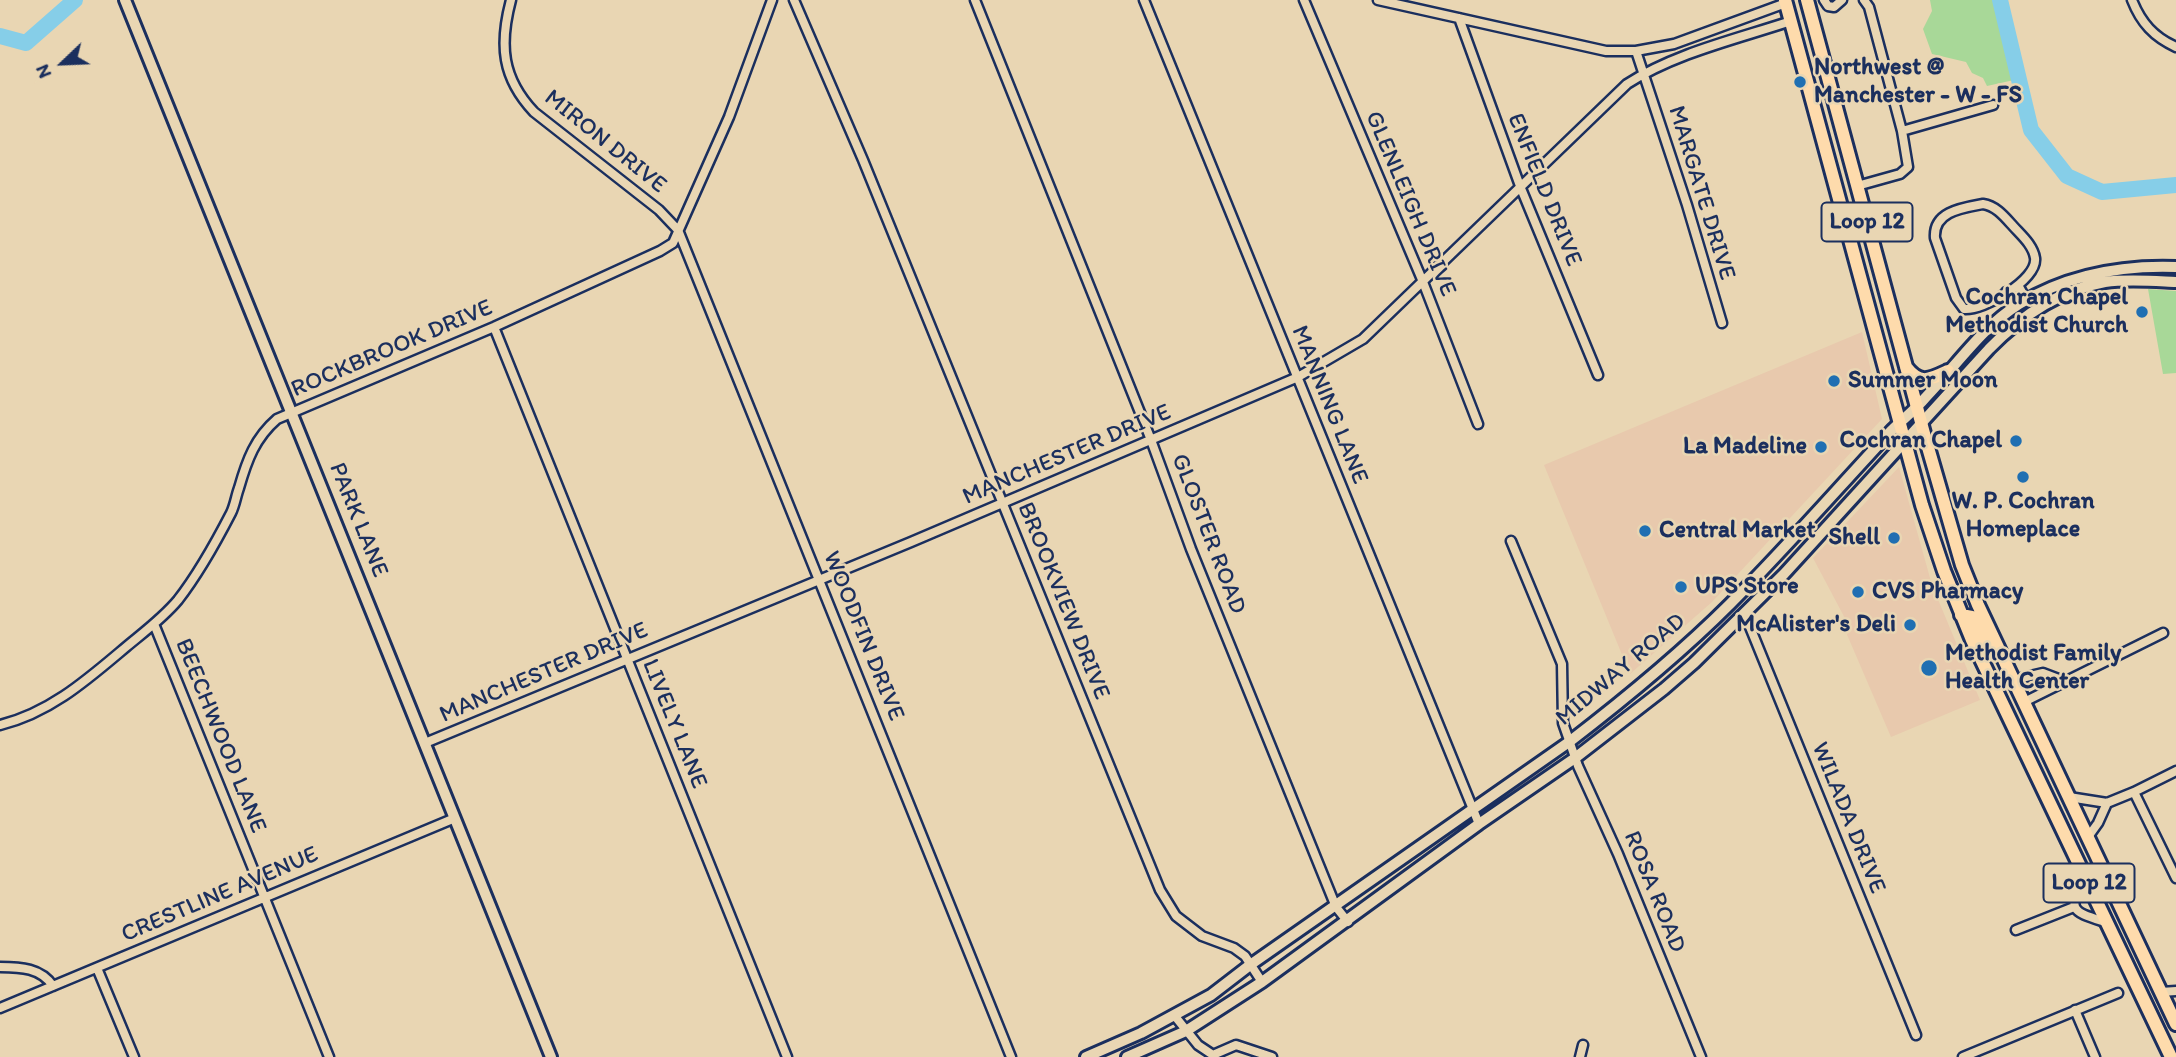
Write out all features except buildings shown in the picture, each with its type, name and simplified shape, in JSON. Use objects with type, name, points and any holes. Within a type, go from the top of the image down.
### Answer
[{"type":"main road","name":"PARK LANE","points":[[125,0],[551,1057]]},
{"type":"main road","points":[[1786,2],[1808,3]]},
{"type":"main road","name":"Loop 12","points":[[1786,2],[1937,551],[1961,615],[2171,1057]]},
{"type":"main road","points":[[1791,21],[1808,3]]},
{"type":"main road","name":"Loop 12","points":[[1808,3],[1905,366],[1962,565],[2013,680],[2174,1015]]},
{"type":"main road","name":"MIDWAY ROAD","points":[[1086,1057],[1141,1033],[1211,995],[1569,742],[1656,672],[1729,605],[1998,318],[2020,303],[2084,276],[2107,270],[2176,267]]},
{"type":"main road","name":"MIDWAY ROAD","points":[[1127,1057],[1186,1031],[1262,982],[1348,922],[1479,824],[1575,758],[1664,689],[1742,617],[2002,336],[2028,316],[2059,298],[2104,282],[2176,282]]},
{"type":"main road","points":[[2020,303],[2028,316]]},
{"type":"main road","points":[[1905,366],[1915,377],[1924,380],[1948,371]]},
{"type":"main road","points":[[1799,530],[1813,543]]},
{"type":"main road","points":[[1729,605],[1742,617]]},
{"type":"main road","points":[[1961,615],[1972,617],[1991,649],[2004,660]]},
{"type":"main road","points":[[2006,709],[2024,702]]},
{"type":"street","name":"MIRON DRIVE","points":[[511,0],[504,48],[511,80],[520,96],[534,112],[659,210],[678,230]]},
{"type":"street","name":"ROCKBROOK DRIVE","points":[[0,725],[49,706],[77,688],[154,624],[176,602],[212,552],[234,508],[247,459],[259,436],[277,419],[494,327],[673,243],[729,117],[772,0]]},
{"type":"street","name":"BROOKVIEW DRIVE","points":[[794,0],[863,160],[1167,905],[1191,929],[1234,948],[1245,956],[1262,982]]},
{"type":"street","name":"GLOSTER ROAD","points":[[975,0],[1152,440],[1191,549],[1336,907],[1348,922]]},
{"type":"street","name":"MANNING LANE","points":[[1144,0],[1479,824]]},
{"type":"street","name":"GLENLEIGH DRIVE","points":[[1304,0],[1423,282],[1478,424]]},
{"type":"street","points":[[1377,0],[1606,51],[1636,51],[1674,44],[1786,2]]},
{"type":"street","points":[[1808,3],[1824,1],[1828,6],[1834,7],[1842,0]]},
{"type":"street","points":[[1857,186],[1900,174],[1909,167],[1869,7],[1864,0]]},
{"type":"street","points":[[2132,0],[2145,26],[2176,47]]},
{"type":"street","name":"ENFIELD DRIVE","points":[[1459,18],[1520,186],[1598,375]]},
{"type":"street","points":[[1636,51],[1642,74],[1791,21]]},
{"type":"street","name":"MANCHESTER DRIVE","points":[[425,743],[1298,377],[1363,339],[1607,101],[1642,74]]},
{"type":"street","name":"MARGATE DRIVE","points":[[1642,74],[1687,205],[1722,323]]},
{"type":"street","points":[[1902,131],[1993,105]]},
{"type":"street","points":[[1983,204],[1998,210],[2032,248],[2035,259],[2032,273],[2006,292],[1970,310],[1959,305],[1935,238],[1934,228],[1940,219],[1970,206],[1983,204]]},
{"type":"street","name":"WOODFIN DRIVE","points":[[678,230],[1012,1057]]},
{"type":"street","points":[[2006,292],[2011,302],[2020,303],[2024,294],[2018,285]]},
{"type":"street","name":"LIVELY LANE","points":[[494,327],[787,1057]]},
{"type":"street","name":"ROSA ROAD","points":[[1511,541],[1562,664],[1564,674],[1561,715],[1569,742],[1701,1057]]},
{"type":"street","name":"WILADA DRIVE","points":[[1742,617],[1750,627],[1916,1035]]},
{"type":"street","name":"BEECHWOOD LANE","points":[[154,624],[329,1057]]},
{"type":"street","points":[[2024,702],[2163,633]]},
{"type":"street","points":[[2013,680],[2043,673],[2064,681]]},
{"type":"street","points":[[2069,797],[2107,803],[2176,771]]},
{"type":"street","points":[[2134,792],[2176,878]]},
{"type":"street","points":[[2088,837],[2107,803]]},
{"type":"street","name":"CRESTLINE AVENUE","points":[[0,1008],[455,818]]},
{"type":"street","points":[[2085,873],[2073,899],[2074,907],[2079,914],[2108,923]]},
{"type":"street","points":[[2016,930],[2074,907]]},
{"type":"street","points":[[0,967],[37,971],[47,976],[54,986]]},
{"type":"street","points":[[97,968],[134,1057]]},
{"type":"street","points":[[2161,992],[2176,991]]},
{"type":"street","points":[[1963,1057],[1976,1054],[2118,993]]},
{"type":"street","points":[[2075,1010],[2095,1057]]},
{"type":"street","points":[[1174,1015],[1198,1045],[1213,1056],[1236,1045],[1272,1057]]},
{"type":"street","points":[[1580,1057],[1583,1045]]},
{"type":"shaded area","points":[[1862,332],[1882,419],[1712,602],[1630,674],[1544,465]]},
{"type":"shaded area","points":[[1899,467],[1932,585],[1980,700],[1891,737],[1845,630],[1848,624],[1813,558]]},
{"type":"green space","points":[[1930,0],[1994,0],[2014,80],[1987,86],[1983,78],[1972,73],[1966,62],[1932,54],[1923,29],[1932,11]]},
{"type":"green space","points":[[2148,289],[2176,291],[2176,373],[2163,374]]},
{"type":"waterway","points":[[0,36],[26,43],[75,0]]},
{"type":"waterway","points":[[2000,0],[2031,130],[2067,176],[2102,192],[2176,185]]},
{"type":"place","name":"Northwest @ Manchester - W - FS","points":[[1800,82]]},
{"type":"place","name":"Cochran Chapel Methodist Church","points":[[2142,312]]},
{"type":"place","name":"Summer Moon","points":[[1834,381]]},
{"type":"place","name":"Cochran Chapel","points":[[2016,441]]},
{"type":"place","name":"La Madeline","points":[[1821,447]]},
{"type":"place","name":"W. P. Cochran Homeplace","points":[[2023,477]]},
{"type":"place","name":"Central Market","points":[[1645,531]]},
{"type":"place","name":"Shell","points":[[1894,538]]},
{"type":"place","name":"UPS Store","points":[[1681,587]]},
{"type":"place","name":"CVS Pharmacy","points":[[1858,592]]},
{"type":"place","name":"McAlister's Deli","points":[[1910,625]]},
{"type":"place","name":"Methodist Family Health Center","points":[[1929,668]]}]
